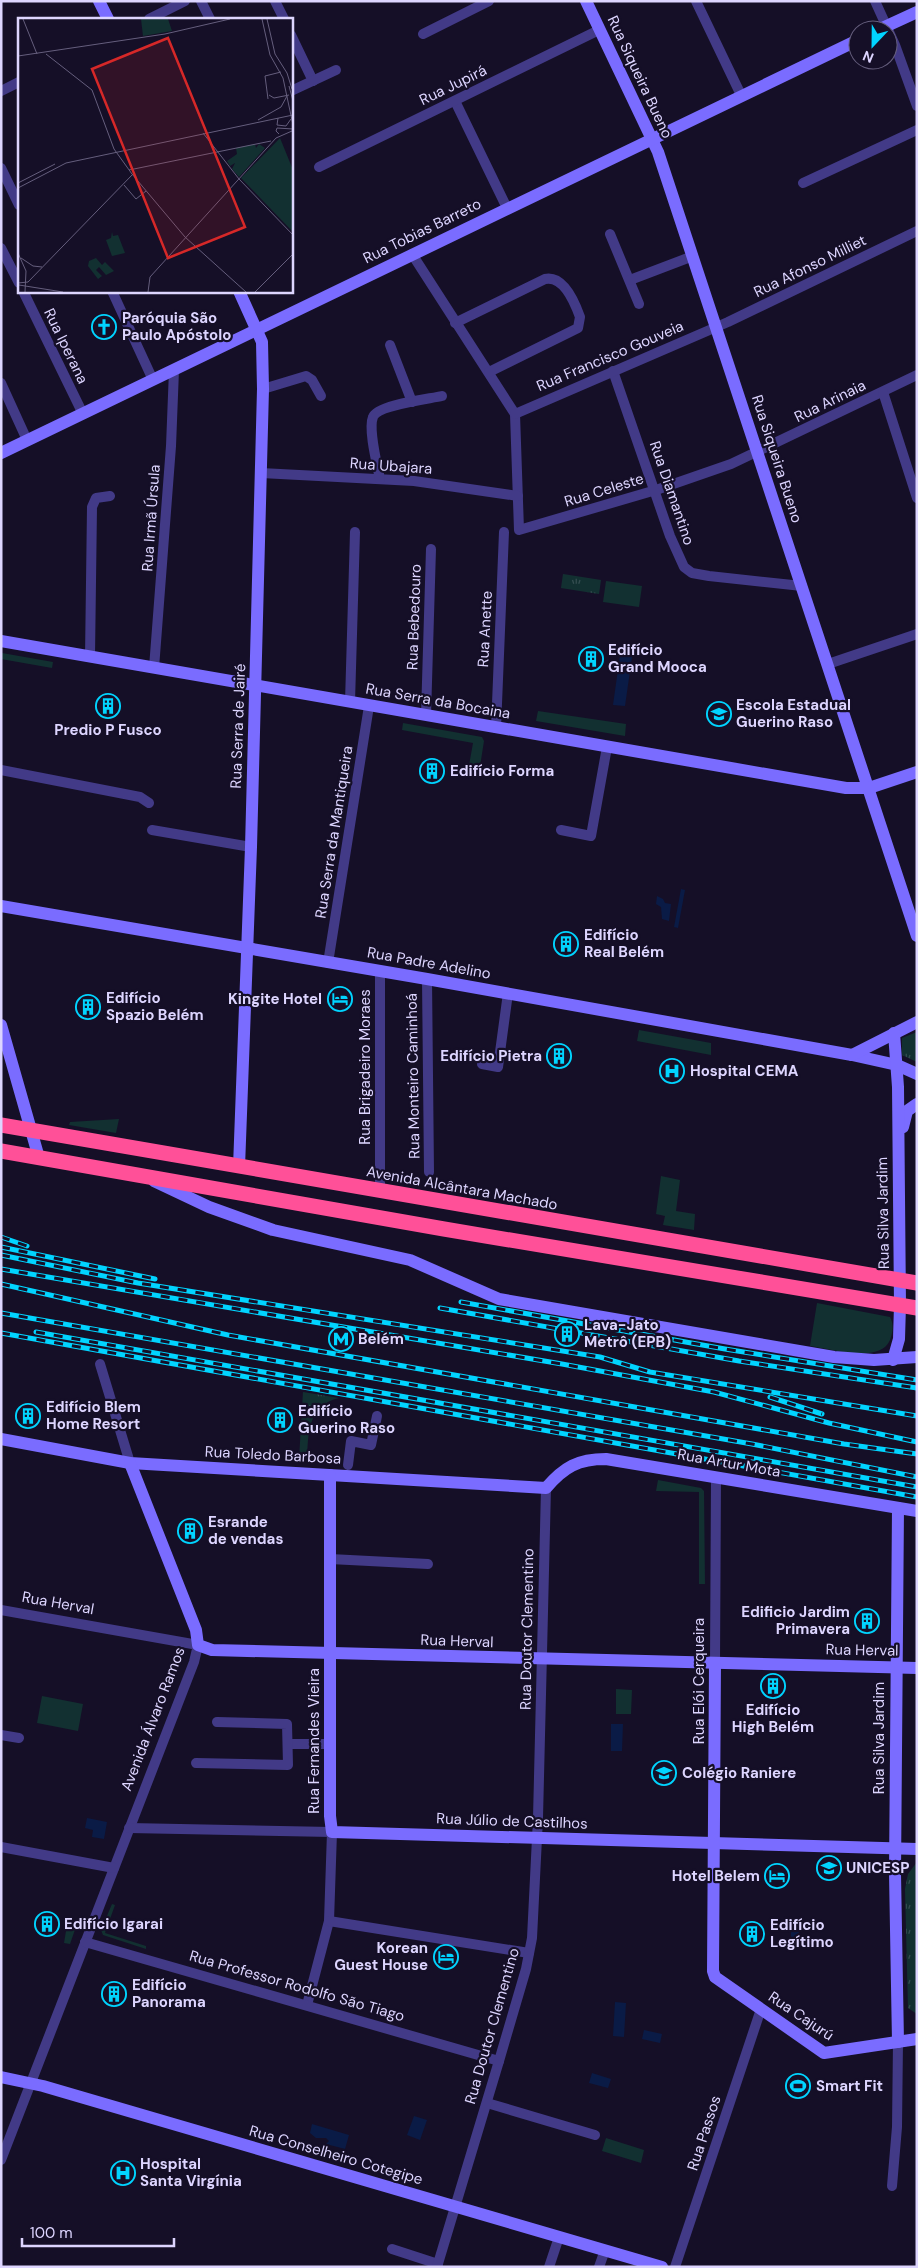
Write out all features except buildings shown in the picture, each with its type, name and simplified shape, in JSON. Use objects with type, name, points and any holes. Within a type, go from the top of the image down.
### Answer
[{"type":"highway","name":"Avenida Alcântara Machado","points":[[1,1125],[917,1284]]},
{"type":"highway","points":[[1,1151],[436,1228],[917,1308]]},
{"type":"street","points":[[99,1],[108,18]]},
{"type":"street","points":[[151,18],[185,1]]},
{"type":"street","points":[[201,1],[210,18]]},
{"type":"street","points":[[275,1],[284,18]]},
{"type":"street","points":[[423,34],[489,1]]},
{"type":"street","name":"Rua Siqueira Bueno","points":[[586,1],[651,138],[693,256],[917,936]]},
{"type":"street","points":[[696,1],[740,95]]},
{"type":"street","points":[[874,1],[880,20]]},
{"type":"street","points":[[898,21],[917,12]]},
{"type":"street","name":"Rua Jupirá","points":[[319,168],[599,30]]},
{"type":"street","points":[[292,37],[313,81]]},
{"type":"street","name":"Rua Tobias Barreto","points":[[1,453],[740,95],[848,45]]},
{"type":"street","points":[[898,64],[917,106]]},
{"type":"street","points":[[292,91],[336,70]]},
{"type":"street","points":[[2,88],[18,82]]},
{"type":"street","points":[[455,101],[507,208]]},
{"type":"street","points":[[803,183],[917,130]]},
{"type":"street","points":[[1,168],[18,203]]},
{"type":"street","name":"Rua Afonso Milliet","points":[[716,327],[917,232]]},
{"type":"street","points":[[610,234],[639,304]]},
{"type":"street","points":[[1,248],[18,282]]},
{"type":"street","points":[[412,254],[515,414],[518,496]]},
{"type":"street","points":[[630,280],[693,256]]},
{"type":"street","points":[[455,322],[542,281],[555,279],[562,284],[579,313],[580,325],[571,332],[489,372]]},
{"type":"street","name":"Rua Iperana","points":[[23,292],[83,414]]},
{"type":"street","points":[[112,292],[153,380]]},
{"type":"street","name":"Rua Serra de Jairé","points":[[239,292],[262,342],[263,389],[251,847],[239,1167]]},
{"type":"street","name":"Rua Francisco Gouveia","points":[[515,414],[716,327]]},
{"type":"street","points":[[390,344],[412,402]]},
{"type":"street","name":"Rua Irmã Úrsula","points":[[154,668],[171,446],[174,370]]},
{"type":"street","name":"Rua Diamantino","points":[[613,371],[678,557],[684,567],[692,573],[802,586]]},
{"type":"street","name":"Rua Arinaia","points":[[757,453],[917,375]]},
{"type":"street","points":[[263,389],[306,376],[312,380],[321,396]]},
{"type":"street","points":[[1,383],[27,440]]},
{"type":"street","points":[[883,392],[917,498]]},
{"type":"street","points":[[380,479],[373,417],[377,411],[442,396]]},
{"type":"street","name":"Rua Celeste","points":[[518,496],[519,530],[656,490],[757,453]]},
{"type":"street","name":"Rua Ubajara","points":[[261,473],[380,479],[518,496]]},
{"type":"street","points":[[90,657],[92,507],[96,498],[110,496]]},
{"type":"street","points":[[350,702],[354,532]]},
{"type":"street","name":"Rua Anette","points":[[496,728],[504,532]]},
{"type":"street","name":"Rua Bebedouro","points":[[426,715],[431,549]]},
{"type":"street","points":[[828,664],[917,634]]},
{"type":"street","name":"Rua Serra da Bocaina","points":[[1,641],[846,788],[869,788],[917,772]]},
{"type":"street","name":"Rua Serra da Mantiqueira","points":[[328,962],[369,706]]},
{"type":"street","points":[[561,830],[591,836],[607,747]]},
{"type":"street","points":[[1,770],[137,796],[146,799],[149,803]]},
{"type":"street","points":[[152,830],[251,847]]},
{"type":"street","name":"Rua Padre Adelino","points":[[1,906],[246,950],[427,979],[852,1055],[897,1065],[917,1074]]},
{"type":"street","name":"Rua Brigadeiro Moraes","points":[[380,971],[380,1192]]},
{"type":"street","name":"Rua Monteiro Caminhoá","points":[[427,979],[429,1172]]},
{"type":"street","points":[[482,1064],[498,1067],[508,994]]},
{"type":"street","points":[[852,1055],[917,1022]]},
{"type":"street","points":[[1,1025],[39,1158]]},
{"type":"street","name":"Rua Silva Jardim","points":[[893,1360],[899,1338],[900,1305],[897,1065],[894,1033]]},
{"type":"street","points":[[898,1141],[903,1134],[906,1111],[917,1104]]},
{"type":"street","points":[[138,1174],[244,1221],[297,1236],[410,1260],[499,1299],[834,1357],[893,1360],[917,1357]]},
{"type":"street","name":"Avenida Álvaro Ramos","points":[[1,2160],[194,1662],[198,1645],[196,1630],[130,1463],[100,1364]]},
{"type":"street","points":[[348,1466],[350,1441],[371,1446],[376,1416]]},
{"type":"street","name":"Rua Toledo Barbosa","points":[[1,1439],[130,1463],[546,1488]]},
{"type":"street","name":"Rua Artur Mota","points":[[546,1488],[572,1464],[590,1459],[617,1461],[917,1511]]},
{"type":"street","name":"Rua Fernandes Vieira","points":[[307,2005],[329,1921],[332,1832],[330,1744],[330,1475]]},
{"type":"street","name":"Rua Elói Cerqueira","points":[[714,1975],[716,1477]]},
{"type":"street","name":"Rua Doutor Clementino","points":[[437,2265],[500,2061],[529,1953],[537,1838],[546,1488]]},
{"type":"street","name":"Rua Silva Jardim","points":[[898,1508],[895,1848],[898,2042]]},
{"type":"street","points":[[330,1559],[428,1564]]},
{"type":"street","name":"Rua Herval","points":[[1,1610],[198,1645],[212,1650],[917,1668]]},
{"type":"street","points":[[196,1763],[286,1766],[287,1724],[217,1722]]},
{"type":"street","points":[[1,1735],[19,1738]]},
{"type":"street","points":[[288,1744],[330,1744]]},
{"type":"street","name":"Rua Júlio de Castilhos","points":[[129,1828],[917,1849]]},
{"type":"street","points":[[1,1847],[114,1868]]},
{"type":"street","points":[[329,1921],[529,1953]]},
{"type":"street","name":"Rua Professor Rodolfo São Tiago","points":[[85,1942],[500,2061]]},
{"type":"street","name":"Rua Cajurú","points":[[714,1975],[824,2053],[917,2039]]},
{"type":"street","name":"Rua Passos","points":[[675,2267],[761,2009]]},
{"type":"street","points":[[892,2186],[897,2127],[898,2042]]},
{"type":"street","name":"Rua Conselheiro Cotegipe","points":[[1,2077],[30,2083],[662,2267]]},
{"type":"street","points":[[487,2103],[594,2135]]},
{"type":"street","points":[[549,2267],[559,2237]]},
{"type":"street","points":[[392,2250],[437,2265]]},
{"type":"street","points":[[599,2267],[605,2250]]},
{"type":"green space","points":[[563,574],[601,580],[599,594],[561,588]]},
{"type":"green space","points":[[606,581],[642,586],[639,607],[603,602]]},
{"type":"green space","points":[[2,653],[53,662],[52,668],[1,659]]},
{"type":"green space","points":[[538,711],[626,724],[625,736],[536,721]]},
{"type":"green space","points":[[403,723],[482,737],[484,741],[479,773],[468,771],[473,743],[402,730]]},
{"type":"green space","points":[[639,1030],[711,1043],[711,1055],[637,1041]]},
{"type":"green space","points":[[917,1032],[917,1062],[902,1055],[902,1038]]},
{"type":"green space","points":[[119,1119],[116,1133],[69,1125],[70,1122]]},
{"type":"green space","points":[[661,1176],[680,1180],[676,1211],[695,1214],[694,1230],[663,1225],[665,1216],[656,1214]]},
{"type":"green space","points":[[817,1303],[890,1317],[893,1328],[890,1340],[885,1347],[866,1353],[842,1352],[810,1346]]},
{"type":"green space","points":[[303,1392],[339,1398],[328,1402],[315,1414],[309,1431],[307,1461],[299,1460]]},
{"type":"green space","points":[[658,1480],[701,1488],[704,1491],[705,1584],[699,1584],[699,1492],[656,1491]]},
{"type":"green space","points":[[616,1689],[632,1690],[631,1714],[616,1714]]},
{"type":"green space","points":[[42,1696],[83,1704],[78,1731],[37,1723]]},
{"type":"green space","points":[[917,1862],[917,2014],[908,2008],[905,1889],[908,1874]]},
{"type":"green space","points":[[112,1904],[115,1905],[105,1933],[146,1946],[146,1949],[103,1935],[101,1930]]},
{"type":"green space","points":[[68,1919],[78,1921],[70,1944],[64,1943]]},
{"type":"green space","points":[[606,2138],[644,2150],[641,2163],[602,2151]]},
{"type":"water","points":[[621,648],[633,650],[625,706],[613,705]]},
{"type":"water","points":[[681,889],[685,890],[678,928],[674,927]]},
{"type":"water","points":[[657,896],[663,899],[665,903],[671,904],[669,921],[662,919],[661,907],[656,904]]},
{"type":"water","points":[[611,1724],[623,1724],[622,1751],[611,1751]]},
{"type":"water","points":[[87,1818],[107,1822],[104,1839],[92,1837],[93,1830],[85,1828]]},
{"type":"water","points":[[791,1922],[799,1922],[799,1947],[791,1947]]},
{"type":"water","points":[[615,2002],[626,2003],[624,2037],[613,2036]]},
{"type":"water","points":[[644,2030],[662,2034],[660,2043],[642,2039]]},
{"type":"water","points":[[592,2073],[611,2079],[608,2088],[589,2083]]},
{"type":"water","points":[[414,2116],[427,2120],[420,2140],[407,2135]]},
{"type":"water","points":[[312,2124],[349,2135],[345,2149],[326,2144],[329,2141],[326,2138],[316,2138],[310,2133]]},
{"type":"railway","points":[[1,1237],[27,1246]]},
{"type":"railway","points":[[1,1247],[155,1279]]},
{"type":"railway","points":[[1,1255],[138,1283],[600,1357],[650,1372],[917,1416]]},
{"type":"railway","points":[[1,1269],[562,1364],[714,1392],[829,1423],[917,1442]]},
{"type":"railway","points":[[1,1284],[228,1335],[844,1444],[917,1454]]},
{"type":"railway","points":[[461,1302],[725,1349],[917,1380]]},
{"type":"railway","points":[[440,1308],[739,1361],[917,1388]]},
{"type":"railway","points":[[1,1313],[752,1444],[917,1477]]},
{"type":"railway","points":[[36,1332],[917,1487]]},
{"type":"railway","points":[[1,1333],[917,1497]]},
{"type":"railway","points":[[770,1397],[822,1414]]},
{"type":"place","name":"Paróquia São Paulo Apóstolo","points":[[104,327]]},
{"type":"place","name":"Edifício Grand Mooca","points":[[591,659]]},
{"type":"place","name":"Predio P Fusco","points":[[108,706]]},
{"type":"place","name":"Escola Estadual Guerino Raso","points":[[719,714]]},
{"type":"place","name":"Edifício Forma","points":[[432,771]]},
{"type":"place","name":"Edifício Real Belém","points":[[566,944]]},
{"type":"place","name":"Kingite Hotel","points":[[340,999]]},
{"type":"place","name":"Edifício Spazio Belém","points":[[88,1007]]},
{"type":"place","name":"Edifício Pietra","points":[[559,1056]]},
{"type":"place","name":"Hospital CEMA","points":[[672,1071]]},
{"type":"place","name":"Lava-Jato Metrô (EPB)","points":[[567,1334]]},
{"type":"place","name":"Belém","points":[[341,1339]]},
{"type":"place","name":"Edifício Blem Home Resort","points":[[28,1416]]},
{"type":"place","name":"Edifício Guerino Raso","points":[[280,1420]]},
{"type":"place","name":"Esrande de vendas","points":[[190,1531]]},
{"type":"place","name":"Edificio Jardim Primavera","points":[[867,1621]]},
{"type":"place","name":"Edifício High Belém","points":[[773,1686]]},
{"type":"place","name":"Colégio Raniere","points":[[664,1773]]},
{"type":"place","name":"UNICESP","points":[[829,1868]]},
{"type":"place","name":"Hotel Belem","points":[[777,1876]]},
{"type":"place","name":"Edifício Igarai","points":[[47,1924]]},
{"type":"place","name":"Edifício Legítimo","points":[[752,1934]]},
{"type":"place","name":"Korean Guest House","points":[[446,1957]]},
{"type":"place","name":"Edifício Panorama","points":[[114,1994]]},
{"type":"place","name":"Smart Fit","points":[[798,2086]]},
{"type":"place","name":"Hospital Santa Virgínia","points":[[123,2173]]}]
